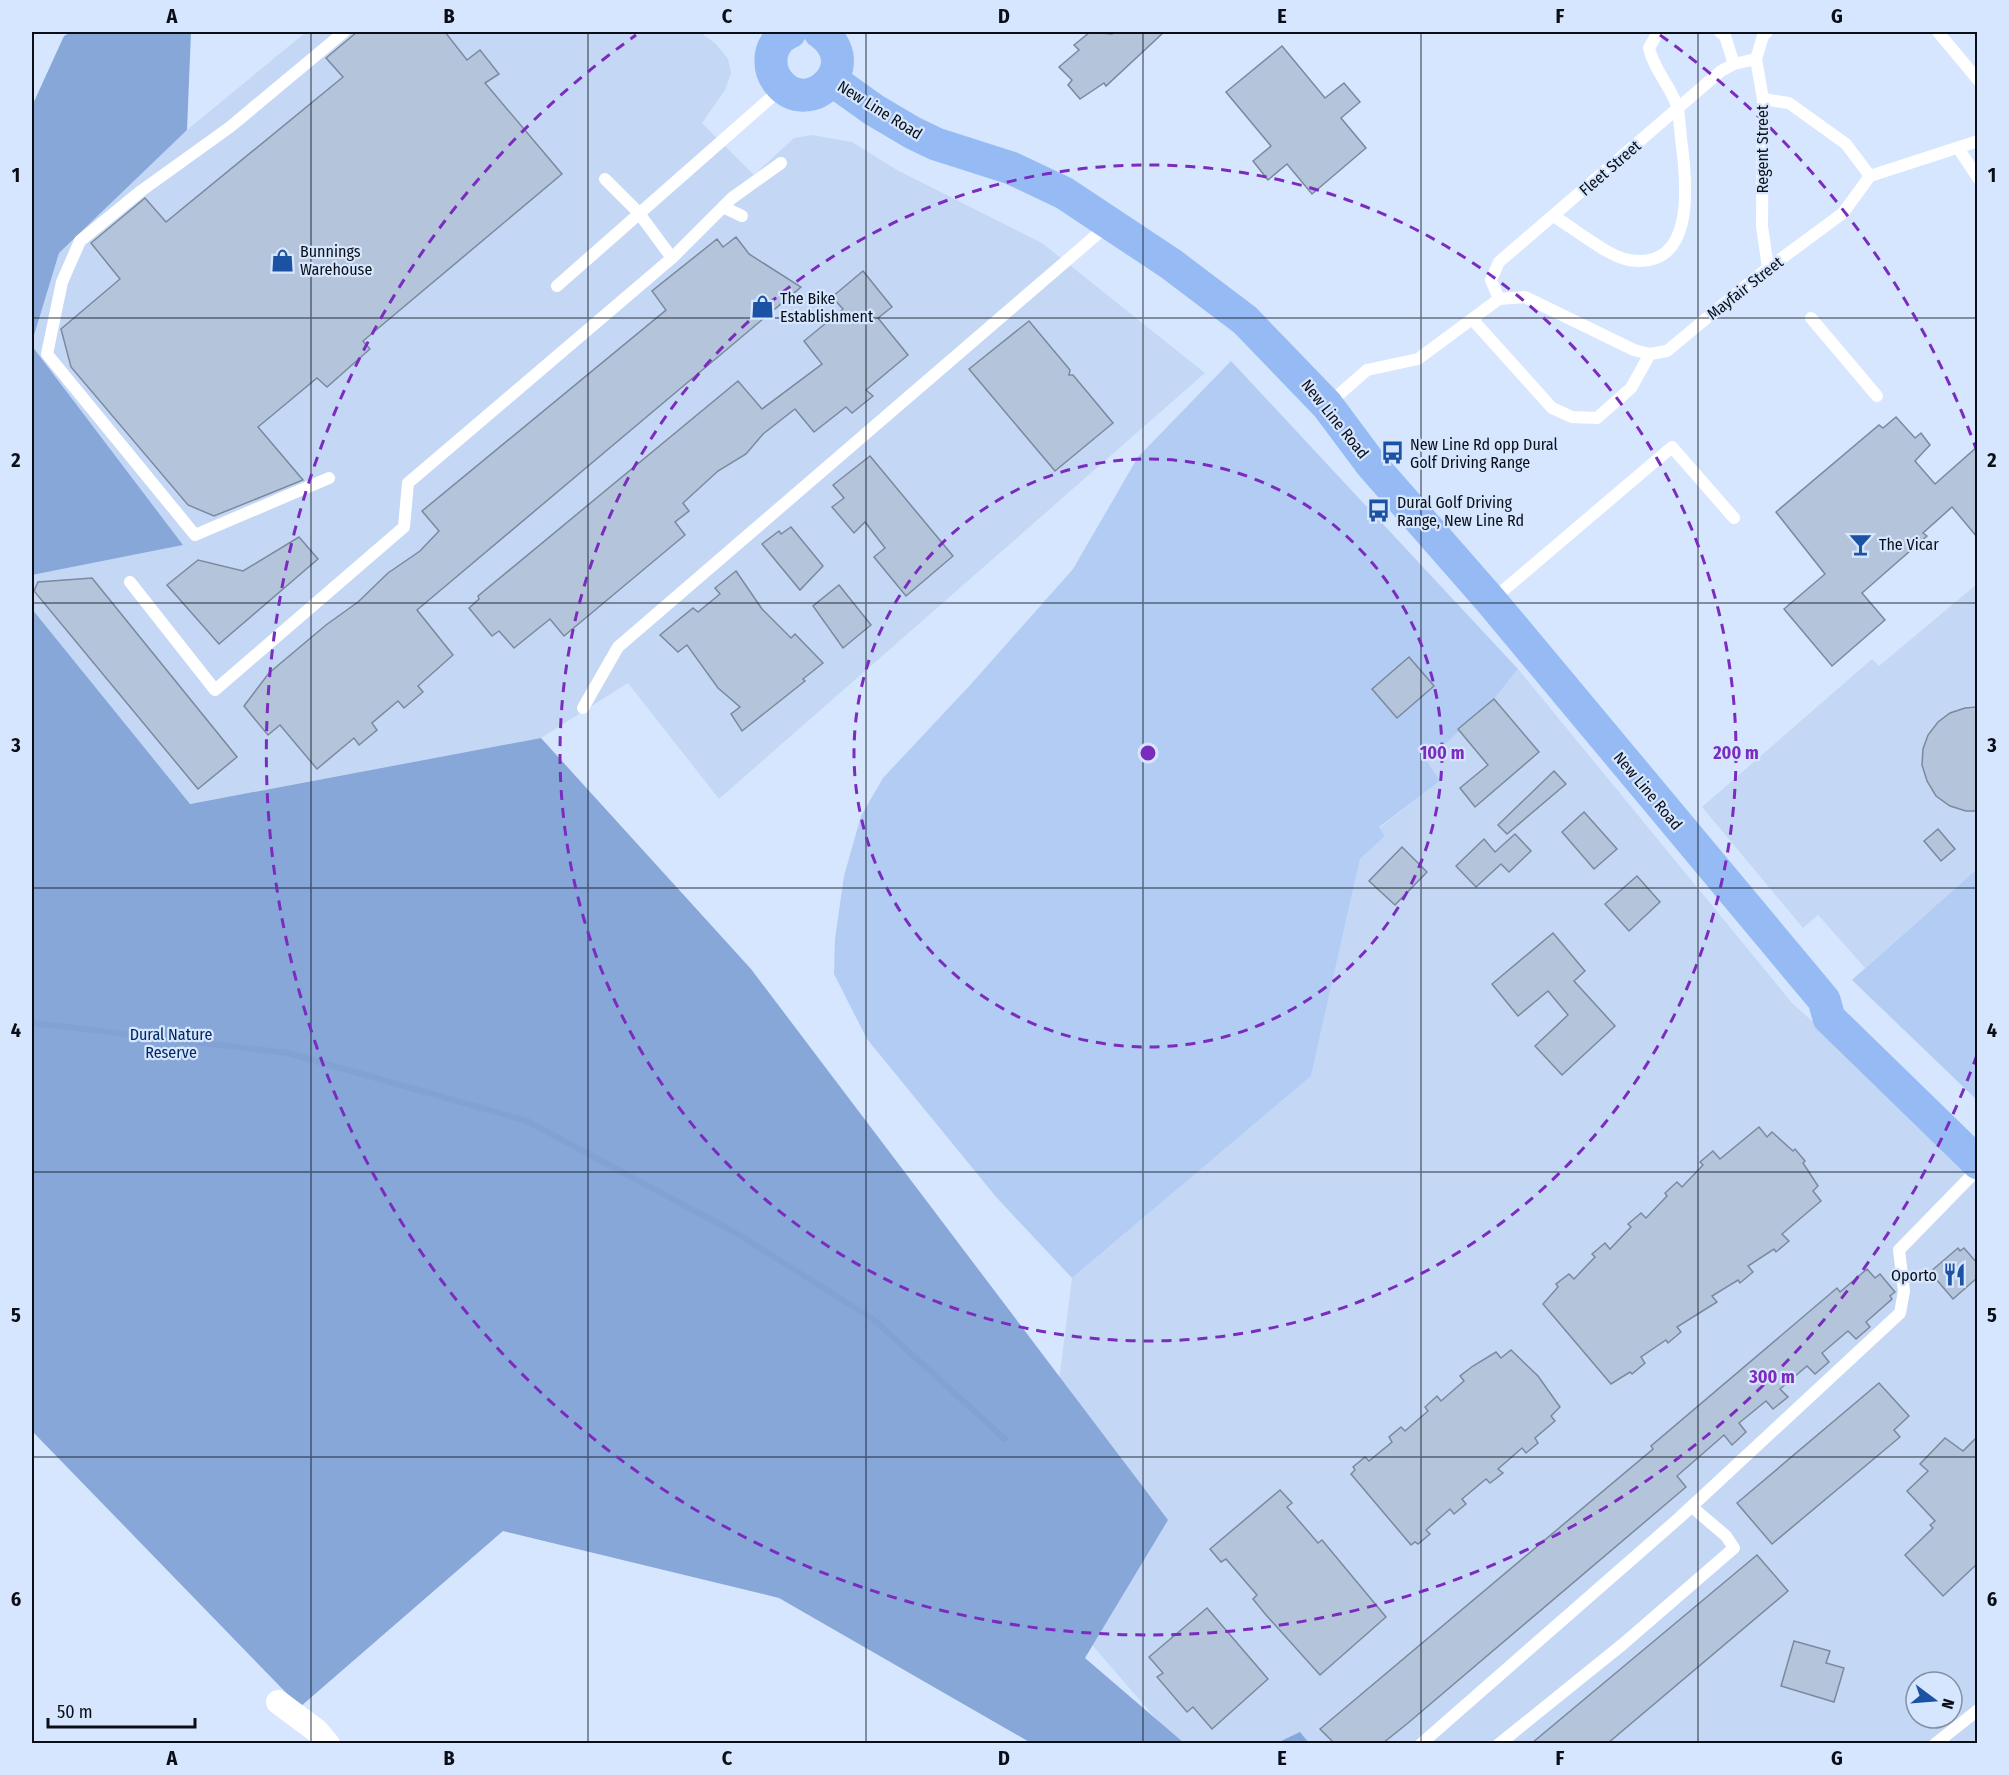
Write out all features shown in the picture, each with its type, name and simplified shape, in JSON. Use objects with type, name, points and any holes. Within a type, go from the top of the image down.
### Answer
[{"type":"main road","points":[[776,35],[770,61],[776,80],[783,87],[804,95],[815,93],[832,80],[837,69],[838,58],[834,46],[820,32]]},
{"type":"main road","name":"New Line Road","points":[[832,80],[874,110],[913,133],[936,144],[986,159],[1038,180],[1171,264],[1245,320],[1327,405],[1371,464],[1491,601],[1824,999],[1829,1018],[1977,1163]]},
{"type":"main road","name":"New Line Road","points":[[1824,999],[1840,1005],[1977,1134]]},
{"type":"street","points":[[279,1702],[317,1731],[328,1743]]},
{"type":"lane","points":[[329,478],[195,535],[47,354],[62,282],[80,241],[141,190],[230,127],[344,32]]},
{"type":"lane","points":[[1555,217],[1618,256],[1630,260],[1653,259],[1670,248],[1679,234],[1684,219],[1685,172],[1677,108],[1652,61],[1649,48],[1658,32]]},
{"type":"lane","points":[[1720,32],[1725,36],[1734,64]]},
{"type":"lane","points":[[1756,59],[1762,36],[1767,32]]},
{"type":"lane","points":[[1938,32],[1977,80]]},
{"type":"lane","name":"Fleet Street","points":[[1499,299],[1491,280],[1499,262],[1555,217],[1721,71],[1734,64],[1756,59]]},
{"type":"lane","name":"Regent Street","points":[[1756,59],[1763,99],[1762,226],[1768,268]]},
{"type":"lane","points":[[557,286],[638,212],[783,87]]},
{"type":"lane","points":[[1763,99],[1788,103],[1827,130],[1846,144],[1870,176],[1977,141]]},
{"type":"lane","points":[[1958,148],[1977,178]]},
{"type":"lane","points":[[130,582],[215,690],[404,527],[408,483],[672,258],[723,207],[781,163]]},
{"type":"lane","name":"Mayfair Street","points":[[1650,354],[1667,351],[1768,268],[1843,213],[1870,176]]},
{"type":"lane","points":[[605,179],[638,212],[672,258]]},
{"type":"lane","points":[[723,207],[742,216]]},
{"type":"lane","points":[[583,708],[618,647],[1109,224]]},
{"type":"lane","points":[[1327,405],[1367,370],[1418,359],[1472,319],[1499,299],[1525,297],[1634,350],[1650,354],[1631,388],[1598,418],[1572,417],[1552,408],[1472,319]]},
{"type":"lane","points":[[1811,318],[1877,396]]},
{"type":"lane","points":[[1491,601],[1672,447],[1734,518]]},
{"type":"lane","points":[[1421,1743],[1692,1507],[1900,1313],[1904,1291],[1899,1250],[1977,1170]]},
{"type":"lane","points":[[1499,1743],[1623,1644],[1734,1548],[1725,1536],[1692,1507]]},
{"type":"lane","points":[[1935,1743],[1977,1710]]},
{"type":"shaded area","points":[[306,32],[700,32],[716,44],[728,59],[731,73],[725,90],[702,123],[754,175],[794,138],[811,135],[852,142],[897,170],[1042,243],[1205,373],[719,799],[628,683],[541,738],[189,804],[32,609],[32,575],[183,545],[32,346],[32,342],[59,253],[187,130]]},
{"type":"shaded area","points":[[1231,361],[1518,669],[1494,699],[1427,761],[1440,781],[1379,827],[1385,836],[1360,859],[1311,1076],[1072,1278],[997,1198],[867,1039],[834,974],[835,939],[844,876],[861,816],[883,778],[972,683],[1073,569],[1138,457]]},
{"type":"shaded area","points":[[1977,584],[1977,869],[1865,968],[1818,915],[1803,928],[1702,807],[1872,659],[1879,666]]},
{"type":"shaded area","points":[[1518,669],[1792,1003],[1861,1065],[1977,1184],[1977,1743],[1177,1743],[1034,1578],[1072,1278],[1311,1076],[1360,859],[1385,836],[1379,828],[1440,781],[1427,761],[1494,699]]},
{"type":"shaded area","points":[[1977,869],[1977,1100],[1852,980]]},
{"type":"green space","points":[[71,32],[191,32],[187,130],[59,253],[32,342],[32,106],[64,36]]},
{"type":"green space","points":[[32,346],[183,545],[32,575]]},
{"type":"green space","name":"Dural Nature Reserve","points":[[32,609],[190,804],[541,738],[751,969],[1168,1520],[1085,1658],[1184,1743],[1031,1743],[779,1598],[503,1531],[300,1707],[32,1431]]},
{"type":"green space","points":[[1300,1732],[1309,1743],[1277,1743]]},
{"type":"building","name":"Bunnings Warehouse","points":[[357,32],[445,32],[467,60],[480,50],[499,74],[485,83],[562,174],[363,341],[370,349],[327,387],[317,378],[258,427],[303,480],[214,516],[188,505],[71,367],[61,329],[120,279],[91,243],[145,198],[166,222],[343,77],[326,58]]},
{"type":"building","points":[[1090,32],[1112,34],[1115,32],[1164,32],[1106,86],[1104,83],[1080,99],[1068,85],[1072,80],[1059,67],[1079,50],[1074,45]]},
{"type":"building","points":[[1282,46],[1325,98],[1344,83],[1360,102],[1341,118],[1366,148],[1312,194],[1287,164],[1268,180],[1253,161],[1271,146],[1226,92]]},
{"type":"building","points":[[736,237],[749,254],[801,287],[417,610],[453,655],[418,686],[423,692],[404,708],[398,701],[372,723],[377,730],[359,745],[354,738],[317,769],[280,725],[268,735],[244,706],[269,673],[326,625],[358,602],[388,573],[420,551],[439,531],[422,511],[666,310],[652,291],[717,239],[723,247]]},
{"type":"building","points":[[863,271],[892,307],[878,318],[908,355],[866,390],[873,396],[852,413],[846,407],[814,432],[795,409],[763,434],[746,454],[718,471],[683,503],[689,511],[675,522],[685,535],[564,636],[550,619],[514,648],[499,631],[492,636],[469,608],[479,599],[478,596],[738,381],[762,409],[822,364],[804,341],[843,309],[832,297]]},
{"type":"building","points":[[1029,321],[1070,370],[1069,375],[1073,375],[1113,423],[1055,471],[969,369]]},
{"type":"building","name":"The Vicar","points":[[1896,417],[1915,438],[1921,433],[1930,445],[1915,461],[1935,484],[1977,447],[1977,537],[1952,507],[1923,533],[1927,536],[1862,593],[1885,620],[1832,666],[1784,609],[1825,574],[1776,512],[1879,425],[1883,428]]},
{"type":"building","points":[[870,456],[953,556],[906,596],[874,557],[885,548],[865,522],[854,533],[832,507],[844,498],[833,485]]},
{"type":"building","points":[[791,527],[823,566],[800,590],[762,544],[779,531],[781,534]]},
{"type":"building","points":[[299,537],[318,559],[219,644],[167,585],[198,560],[243,571]]},
{"type":"building","points":[[736,571],[762,609],[791,638],[795,634],[823,663],[803,679],[805,681],[742,731],[731,714],[740,707],[718,688],[687,645],[678,652],[660,635],[693,608],[698,612],[720,594],[715,588]]},
{"type":"building","points":[[92,578],[237,757],[198,789],[34,591],[38,582]]},
{"type":"building","points":[[839,585],[871,625],[843,648],[813,606]]},
{"type":"building","points":[[1409,657],[1434,686],[1397,718],[1372,689]]},
{"type":"building","points":[[1494,699],[1539,752],[1475,807],[1460,788],[1488,765],[1458,729]]},
{"type":"building","points":[[1977,707],[1977,811],[1966,811],[1950,806],[1936,796],[1927,781],[1922,765],[1923,749],[1928,735],[1938,722],[1950,713]]},
{"type":"building","points":[[1554,771],[1566,784],[1507,834],[1498,825]]},
{"type":"building","points":[[1584,812],[1617,849],[1594,869],[1562,832]]},
{"type":"building","points":[[1938,829],[1955,849],[1941,861],[1924,841]]},
{"type":"building","points":[[1515,834],[1531,851],[1509,872],[1501,864],[1476,887],[1456,866],[1484,839],[1495,852]]},
{"type":"building","points":[[1402,847],[1427,872],[1395,905],[1369,881]]},
{"type":"building","points":[[1637,876],[1660,902],[1629,931],[1605,904]]},
{"type":"building","points":[[1553,933],[1585,971],[1574,981],[1615,1026],[1562,1075],[1535,1046],[1568,1015],[1548,991],[1518,1016],[1492,984]]},
{"type":"building","points":[[1759,1127],[1767,1137],[1772,1132],[1793,1151],[1795,1149],[1805,1161],[1803,1163],[1818,1186],[1813,1191],[1821,1201],[1782,1234],[1789,1241],[1776,1252],[1774,1249],[1748,1266],[1753,1272],[1740,1283],[1738,1280],[1712,1296],[1717,1302],[1677,1327],[1681,1332],[1668,1343],[1666,1340],[1641,1357],[1645,1363],[1632,1374],[1630,1372],[1611,1384],[1543,1304],[1558,1287],[1556,1284],[1569,1274],[1574,1279],[1595,1257],[1592,1254],[1605,1243],[1610,1249],[1631,1227],[1628,1224],[1641,1213],[1646,1218],[1667,1196],[1665,1193],[1677,1182],[1682,1187],[1703,1165],[1700,1162],[1713,1151],[1720,1159]]},
{"type":"building","name":"Oporto","points":[[1958,1248],[1960,1251],[1964,1248],[1977,1263],[1977,1278],[1953,1299],[1930,1272]]},
{"type":"building","points":[[1867,1269],[1875,1278],[1880,1274],[1895,1292],[1890,1296],[1892,1299],[1866,1322],[1870,1327],[1856,1339],[1848,1331],[1822,1353],[1829,1362],[1815,1374],[1807,1366],[1780,1389],[1788,1397],[1773,1409],[1766,1401],[1739,1423],[1746,1432],[1732,1445],[1724,1435],[1677,1476],[1686,1487],[1408,1723],[1383,1743],[1334,1743],[1320,1729],[1653,1449],[1651,1446],[1837,1288],[1840,1292]]},
{"type":"building","points":[[1511,1350],[1538,1376],[1560,1407],[1551,1416],[1555,1421],[1535,1438],[1538,1443],[1526,1453],[1522,1448],[1498,1469],[1503,1473],[1490,1483],[1486,1479],[1462,1499],[1466,1504],[1454,1514],[1450,1509],[1426,1530],[1430,1534],[1418,1544],[1415,1542],[1411,1545],[1351,1474],[1355,1470],[1353,1467],[1365,1457],[1369,1461],[1392,1442],[1389,1437],[1401,1427],[1405,1431],[1428,1411],[1425,1407],[1437,1396],[1441,1401],[1464,1381],[1460,1376],[1473,1366],[1496,1352],[1501,1358]]},
{"type":"building","points":[[1879,1383],[1909,1416],[1894,1430],[1900,1437],[1772,1544],[1737,1503]]},
{"type":"building","points":[[1977,1437],[1977,1564],[1943,1596],[1905,1555],[1933,1528],[1930,1525],[1935,1521],[1907,1491],[1928,1471],[1920,1464],[1945,1438],[1963,1451]]},
{"type":"building","points":[[1280,1490],[1292,1503],[1287,1507],[1318,1543],[1322,1540],[1386,1617],[1320,1675],[1253,1599],[1257,1595],[1226,1559],[1221,1562],[1210,1549]]},
{"type":"building","points":[[1757,1555],[1788,1591],[1608,1743],[1532,1743]]},
{"type":"building","points":[[1207,1608],[1268,1679],[1212,1729],[1193,1707],[1187,1712],[1157,1677],[1163,1673],[1149,1657]]},
{"type":"building","points":[[1794,1641],[1830,1651],[1826,1663],[1844,1668],[1834,1702],[1781,1686]]},
{"type":"waterway","points":[[32,1023],[288,1053],[527,1121],[736,1233],[873,1319],[1005,1439]]},
{"type":"place","name":"Bunnings Warehouse","points":[[282,260]]},
{"type":"place","name":"The Bike Establishment","points":[[762,307]]},
{"type":"place","name":"New Line Rd opp Dural Golf Driving Range","points":[[1392,453]]},
{"type":"place","name":"Dural Golf Driving Range, New Line Rd","points":[[1379,511]]},
{"type":"place","name":"The Vicar","points":[[1861,544]]},
{"type":"place","name":"Oporto","points":[[1955,1275]]}]
